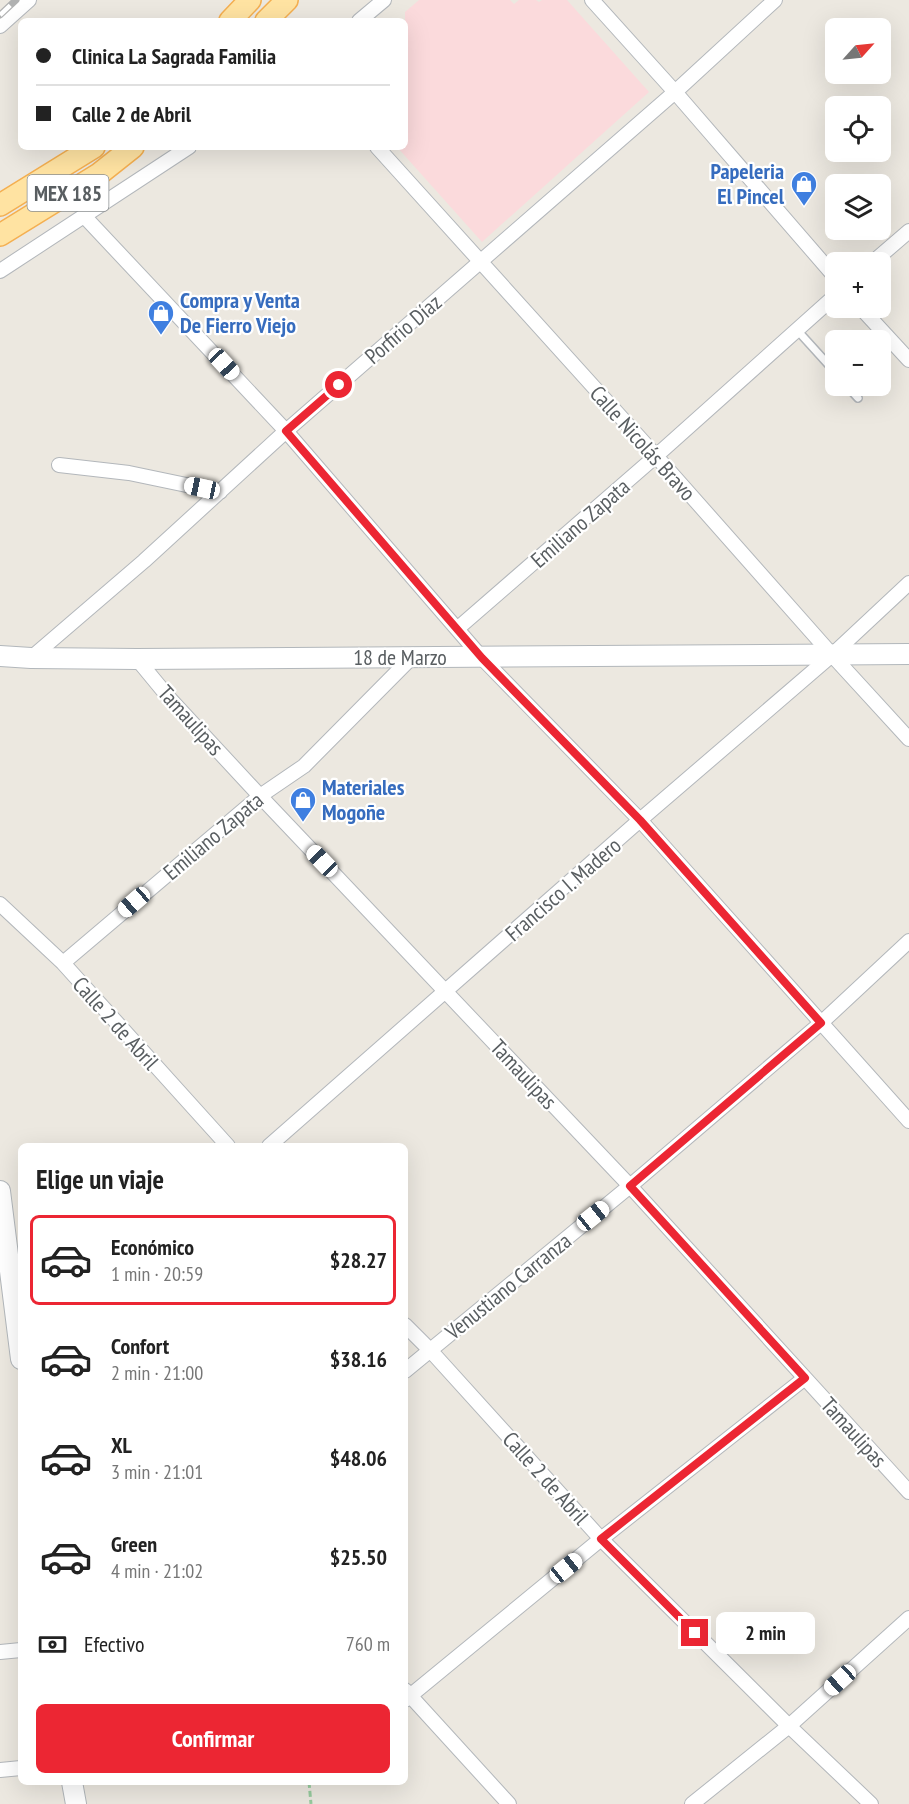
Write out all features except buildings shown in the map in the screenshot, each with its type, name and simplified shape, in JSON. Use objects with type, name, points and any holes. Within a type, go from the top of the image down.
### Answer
[{"type":"main road","points":[[233,18],[250,0]]},
{"type":"main road","points":[[269,18],[287,0]]},
{"type":"main road","name":"MEX 185","points":[[0,205],[89,150]]},
{"type":"main road","name":"MEX 185","points":[[0,235],[99,174],[129,150]]},
{"type":"main road","name":"18 de Marzo","points":[[0,656],[137,659],[909,654]]},
{"type":"main road","points":[[0,1191],[3,1242],[18,1340]]},
{"type":"main road","points":[[73,1785],[76,1804]]},
{"type":"street","points":[[0,27],[29,0]]},
{"type":"street","points":[[363,18],[384,0]]},
{"type":"street","points":[[592,0],[825,265]]},
{"type":"street","name":"Porfirio Díaz","points":[[31,658],[144,561],[286,431],[675,92],[775,0]]},
{"type":"street","points":[[0,271],[184,150]]},
{"type":"street","name":"Calle Nicolás Bravo","points":[[380,150],[909,739]]},
{"type":"street","points":[[84,216],[286,431],[482,658],[640,820],[909,1121]]},
{"type":"street","points":[[885,252],[909,231]]},
{"type":"street","name":"Emiliano Zapata","points":[[457,629],[825,305]]},
{"type":"street","points":[[870,318],[909,360]]},
{"type":"street","points":[[59,465],[129,473],[220,492]]},
{"type":"street","name":"Francisco I. Madero","points":[[272,1143],[640,820],[832,655],[909,583]]},
{"type":"street","name":"Emiliano Zapata","points":[[63,963],[260,796],[304,766],[412,657]]},
{"type":"street","name":"Tamaulipas","points":[[137,659],[170,699],[260,796],[630,1186],[909,1492]]},
{"type":"street","name":"Calle 2 de Abril","points":[[0,903],[63,963],[225,1143]]},
{"type":"street","name":"Venustiano Carranza","points":[[408,1368],[630,1186],[821,1023],[909,941]]},
{"type":"street","name":"Calle 2 de Abril","points":[[408,1328],[601,1539],[871,1804]]},
{"type":"street","points":[[408,1694],[805,1378]]},
{"type":"street","points":[[692,1804],[789,1726],[909,1618]]},
{"type":"street","points":[[0,1652],[18,1650]]},
{"type":"street","points":[[408,1696],[509,1804]]},
{"type":"street","points":[[0,1770],[18,1768]]},
{"type":"lane","points":[[797,330],[825,361]]},
{"type":"path","points":[[309,1785],[311,1804]]},
{"type":"shaded area","points":[[419,0],[510,0],[514,4],[519,0],[539,2],[567,0],[649,92],[482,242],[400,150],[408,150],[408,18],[405,18],[405,12]]},
{"type":"railway","points":[[0,15],[16,0]]},
{"type":"place","name":"Papeleria El Pincel","points":[[804,207]]},
{"type":"place","name":"Compra y Venta De Fierro Viejo","points":[[161,336]]},
{"type":"place","name":"Materiales Mogoñe","points":[[303,823]]},
{"type":"route","points":[[339,385],[286,431],[482,658],[640,820],[821,1023],[630,1186],[805,1378],[601,1539],[695,1633]]}]
